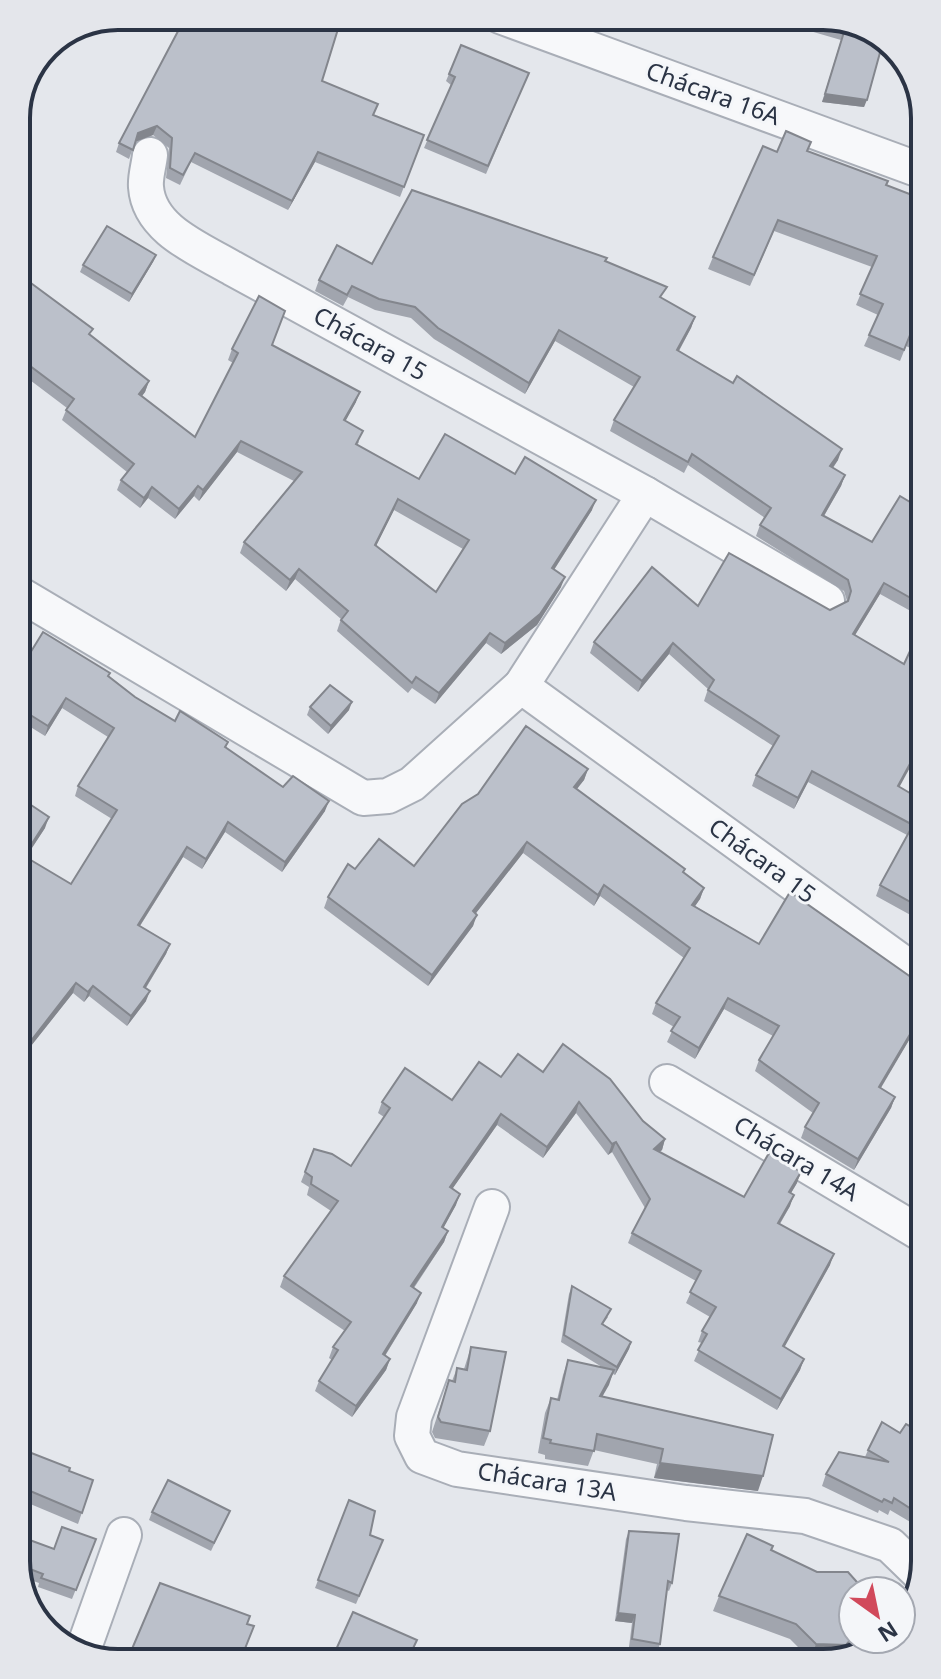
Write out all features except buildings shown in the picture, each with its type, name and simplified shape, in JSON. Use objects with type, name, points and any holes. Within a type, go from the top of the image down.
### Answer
[{"type":"street","name":"Chácara 16A","points":[[538,30],[911,167]]},
{"type":"street","name":"Chácara 15","points":[[150,155],[146,187],[156,216],[168,229],[232,268],[645,494],[827,601]]},
{"type":"street","points":[[30,600],[363,798],[388,796],[412,784],[521,686],[645,494]]},
{"type":"street","name":"Chácara 15","points":[[521,686],[911,969]]},
{"type":"street","name":"Chácara 14A","points":[[667,1082],[911,1228]]},
{"type":"street","name":"Chácara 13A","points":[[492,1207],[414,1417],[412,1436],[422,1456],[457,1469],[686,1503],[805,1516],[890,1545],[911,1565]]},
{"type":"street","points":[[86,1642],[124,1535]]}]
